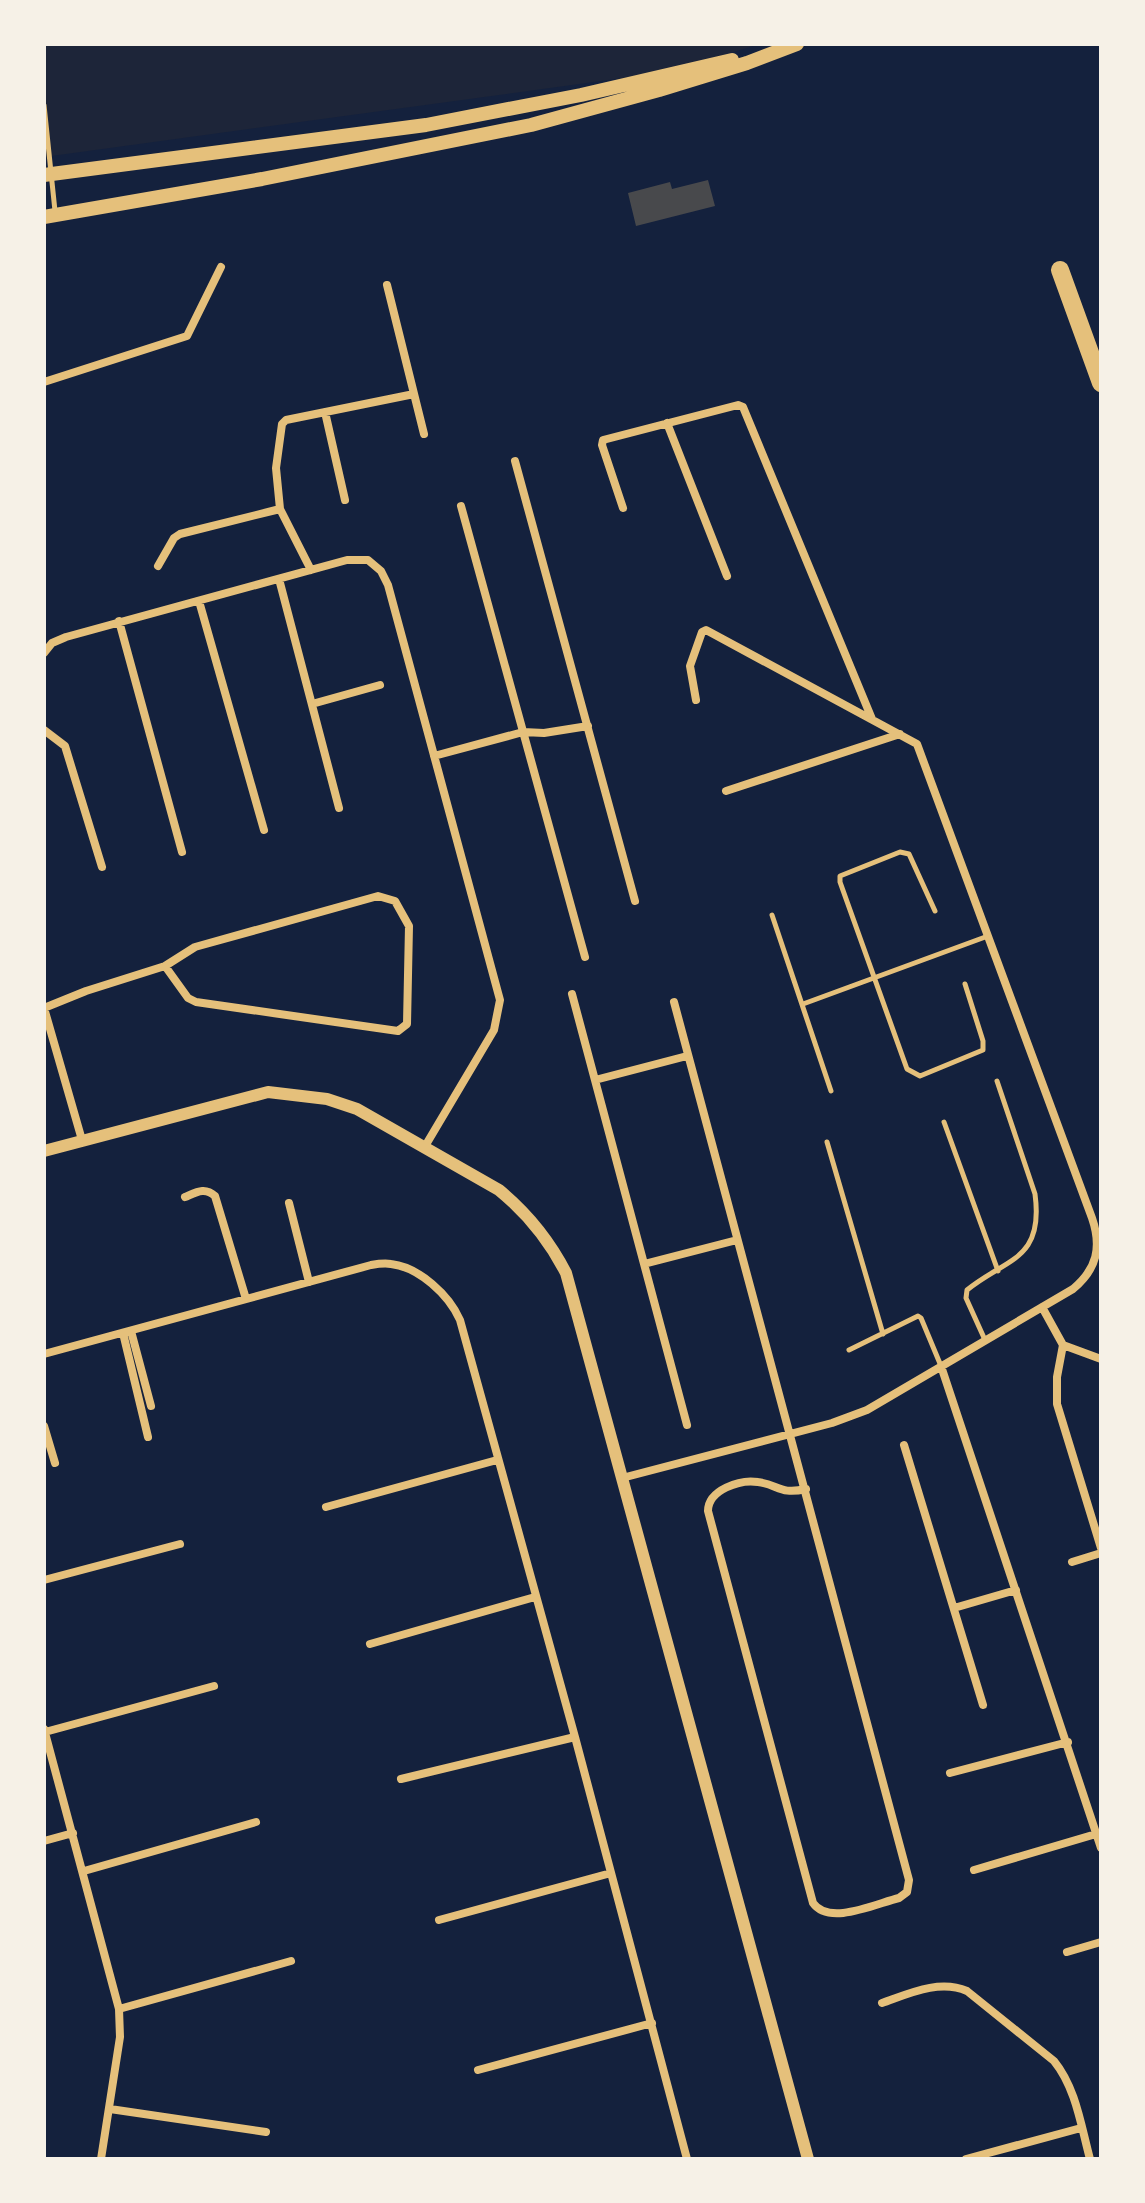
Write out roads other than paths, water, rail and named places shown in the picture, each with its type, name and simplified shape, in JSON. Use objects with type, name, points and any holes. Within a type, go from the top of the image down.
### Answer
[{"type":"highway","points":[[1060,270],[1101,383]]},
{"type":"main road","points":[[50,217],[262,179],[531,125],[674,86],[797,44]]},
{"type":"main road","points":[[48,175],[426,125],[581,95],[674,71],[780,50]]},
{"type":"street","points":[[44,382],[187,336],[221,267]]},
{"type":"street","points":[[387,285],[424,434]]},
{"type":"street","points":[[311,570],[280,509],[276,468],[282,424],[286,420],[414,394]]},
{"type":"street","points":[[623,508],[603,440],[738,405],[743,407],[872,719]]},
{"type":"street","points":[[325,412],[345,500]]},
{"type":"street","points":[[667,423],[727,576]]},
{"type":"street","points":[[515,461],[635,901]]},
{"type":"street","points":[[461,506],[585,957]]},
{"type":"street","points":[[158,566],[176,536],[280,509]]},
{"type":"street","points":[[44,653],[61,638],[356,559],[368,560],[381,571],[402,635],[500,1000],[494,1030],[424,1148]]},
{"type":"street","points":[[279,579],[339,808]]},
{"type":"street","points":[[199,601],[264,830]]},
{"type":"street","points":[[119,621],[182,852]]},
{"type":"street","points":[[622,1478],[841,1421],[867,1410],[1086,1278],[1099,1250],[1092,1218],[917,744],[706,630],[702,632],[690,666],[696,700]]},
{"type":"street","points":[[312,704],[380,685]]},
{"type":"street","points":[[434,756],[523,732],[544,733],[588,726]]},
{"type":"street","points":[[44,730],[65,746],[102,867]]},
{"type":"street","points":[[726,791],[900,734]]},
{"type":"street","points":[[82,1140],[44,1008],[165,966],[195,947],[378,896],[387,897],[395,901],[408,922],[410,932],[407,1024],[398,1031],[196,1002],[188,998],[165,966]]},
{"type":"street","points":[[572,994],[687,1425]]},
{"type":"street","points":[[674,1002],[806,1489],[909,1880],[907,1892],[899,1898],[835,1915],[817,1909],[810,1893],[708,1511],[710,1500],[715,1495],[729,1486],[744,1482],[756,1481],[786,1492],[806,1489]]},
{"type":"street","points":[[595,1080],[687,1056]]},
{"type":"street","points":[[44,1151],[268,1092],[327,1099],[357,1109],[489,1184],[513,1202],[559,1258],[566,1273],[808,2159]]},
{"type":"street","points":[[185,1197],[200,1190],[210,1191],[215,1196],[246,1299]]},
{"type":"street","points":[[289,1203],[309,1282]]},
{"type":"street","points":[[644,1264],[737,1240]]},
{"type":"street","points":[[44,1354],[371,1265],[393,1264],[416,1274],[442,1292],[454,1306],[575,1737],[687,2159]]},
{"type":"street","points":[[1042,1307],[1063,1345],[1055,1393],[1057,1404],[1101,1550],[1072,1562]]},
{"type":"street","points":[[127,1332],[151,1406]]},
{"type":"street","points":[[127,1332],[148,1437]]},
{"type":"street","points":[[1063,1345],[1101,1359]]},
{"type":"street","points":[[941,1366],[1101,1848]]},
{"type":"street","points":[[44,1426],[55,1463]]},
{"type":"street","points":[[904,1445],[983,1705]]},
{"type":"street","points":[[326,1507],[497,1460]]},
{"type":"street","points":[[44,1580],[180,1544]]},
{"type":"street","points":[[954,1608],[1016,1590]]},
{"type":"street","points":[[370,1644],[535,1597]]},
{"type":"street","points":[[101,2159],[120,2037],[119,2009],[44,1730],[214,1686]]},
{"type":"street","points":[[401,1779],[575,1737]]},
{"type":"street","points":[[950,1773],[1068,1742]]},
{"type":"street","points":[[84,1871],[256,1822]]},
{"type":"street","points":[[44,1841],[73,1833]]},
{"type":"street","points":[[974,1870],[1096,1834]]},
{"type":"street","points":[[439,1920],[611,1873]]},
{"type":"street","points":[[1067,1952],[1101,1942]]},
{"type":"street","points":[[119,2009],[291,1961]]},
{"type":"street","points":[[882,2003],[938,1986],[967,1991],[1054,2061],[1069,2083],[1090,2159]]},
{"type":"street","points":[[478,2070],[652,2023]]},
{"type":"street","points":[[110,2109],[266,2132]]},
{"type":"street","points":[[966,2159],[1081,2128]]},
{"type":"lane","points":[[44,105],[50,217]]},
{"type":"lane","points":[[935,911],[909,854],[900,852],[840,876],[907,1069],[920,1076],[983,1050],[965,984]]},
{"type":"lane","points":[[772,915],[831,1091]]},
{"type":"lane","points":[[803,1004],[989,935]]},
{"type":"lane","points":[[985,1340],[965,1294],[968,1288],[1017,1259],[1028,1245],[1037,1211],[1035,1194],[997,1081]]},
{"type":"lane","points":[[944,1122],[998,1271]]},
{"type":"lane","points":[[827,1142],[883,1334]]},
{"type":"lane","points":[[849,1350],[920,1317],[941,1366]]}]
